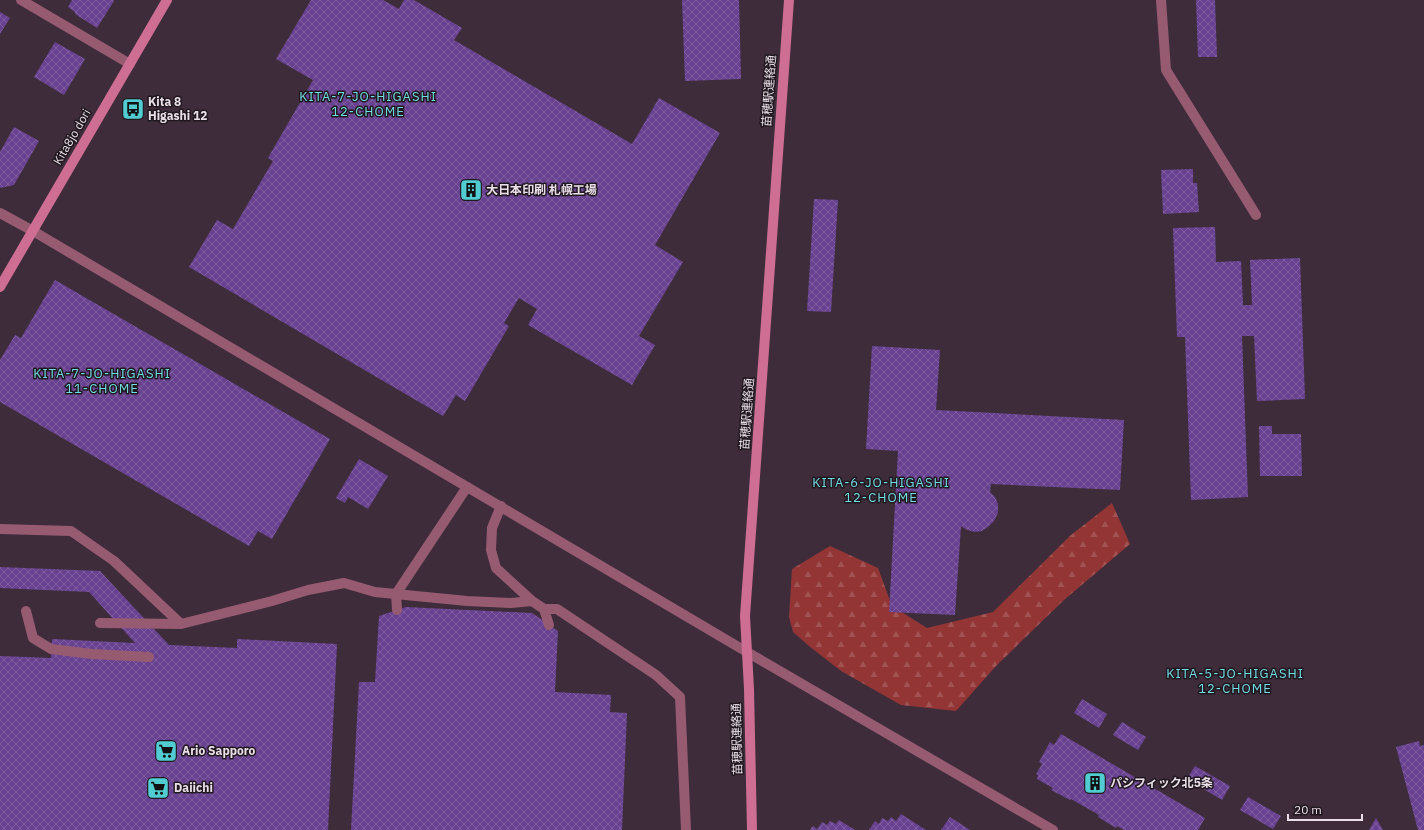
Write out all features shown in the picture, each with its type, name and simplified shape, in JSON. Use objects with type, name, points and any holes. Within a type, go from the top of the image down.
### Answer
[{"type":"street","points":[[21,0],[130,64]]},
{"type":"street","name":"Kita8jo dori","points":[[0,287],[167,0]]},
{"type":"street","name":"苗穂駅連絡通","points":[[752,830],[746,608],[789,0]]},
{"type":"street","points":[[1161,0],[1166,70],[1256,215]]},
{"type":"street","points":[[0,213],[1052,830]]},
{"type":"street","points":[[396,610],[396,594],[467,487]]},
{"type":"street","points":[[501,506],[492,528],[491,550],[496,568],[532,601],[544,609],[557,609],[656,675],[680,696],[686,830]]},
{"type":"street","points":[[0,529],[71,531],[114,561],[181,624]]},
{"type":"street","points":[[100,623],[181,624],[272,601],[308,590],[344,583],[375,592],[467,601],[511,603],[532,601]]},
{"type":"street","points":[[544,609],[549,625]]},
{"type":"street","points":[[26,611],[33,638],[51,649],[92,654],[149,658]]},
{"type":"green space","points":[[1112,503],[1130,544],[1064,600],[996,666],[956,711],[901,705],[841,671],[793,632],[789,617],[792,569],[830,546],[878,568],[892,606],[927,628],[993,612],[1071,535]]},
{"type":"building","points":[[72,0],[114,1],[97,28],[75,14],[75,12],[68,7]]},
{"type":"building","name":"大日本印刷 札幌工場","points":[[311,0],[383,0],[399,9],[404,0],[414,0],[462,28],[454,40],[632,144],[659,98],[720,133],[655,245],[683,262],[639,336],[655,345],[632,385],[528,325],[537,309],[519,298],[504,323],[509,326],[465,401],[456,395],[443,416],[189,267],[217,220],[233,229],[273,161],[268,158],[313,80],[276,59]]},
{"type":"building","points":[[682,0],[739,0],[741,79],[685,81]]},
{"type":"building","points":[[1196,0],[1215,0],[1217,57],[1198,57]]},
{"type":"building","points":[[0,12],[10,18],[0,34]]},
{"type":"building","points":[[55,42],[85,59],[64,95],[34,77]]},
{"type":"building","points":[[14,127],[39,141],[14,185],[0,188],[0,152]]},
{"type":"building","points":[[1193,169],[1193,183],[1197,183],[1199,212],[1163,214],[1161,170]]},
{"type":"building","points":[[814,199],[838,200],[831,312],[807,311]]},
{"type":"building","points":[[1215,227],[1216,262],[1241,261],[1243,305],[1252,305],[1250,260],[1300,258],[1305,399],[1257,401],[1254,336],[1242,336],[1248,497],[1191,500],[1185,337],[1177,337],[1173,228]]},
{"type":"building","points":[[55,280],[330,439],[272,539],[258,531],[249,546],[0,402],[0,360],[15,335],[21,338]]},
{"type":"building","points":[[872,346],[940,350],[936,410],[1124,420],[1120,490],[991,484],[990,492],[995,497],[998,504],[998,513],[994,521],[982,531],[975,532],[967,530],[961,526],[955,615],[889,612],[898,451],[866,449]]},
{"type":"building","points":[[1259,426],[1272,426],[1272,434],[1301,434],[1302,476],[1260,476]]},
{"type":"building","points":[[359,459],[388,476],[368,509],[348,497],[345,503],[336,498]]},
{"type":"building","name":"Ario Sapporo","points":[[0,567],[100,571],[169,645],[237,648],[237,639],[337,644],[328,830],[0,830],[0,656],[51,658],[52,639],[135,643],[89,592],[0,588]]},
{"type":"building","points":[[406,607],[532,613],[558,631],[555,692],[611,695],[610,712],[627,713],[622,830],[351,830],[359,682],[375,682],[379,616]]},
{"type":"building","points":[[1082,699],[1107,714],[1099,728],[1074,713]]},
{"type":"building","points":[[1122,722],[1146,737],[1138,750],[1113,735]]},
{"type":"building","name":"パシフィック北5条","points":[[1061,734],[1205,818],[1198,830],[1124,830],[1117,826],[1116,828],[1098,817],[1099,815],[1071,799],[1070,800],[1051,790],[1053,788],[1037,779],[1038,775],[1036,774],[1042,764],[1039,762],[1050,742],[1054,745]]},
{"type":"building","points":[[1419,741],[1420,746],[1424,745],[1424,830],[1418,830],[1396,747]]},
{"type":"building","points":[[1195,766],[1230,786],[1222,800],[1187,779]]},
{"type":"building","points":[[1248,797],[1281,816],[1273,829],[1240,810]]},
{"type":"building","points":[[901,814],[926,830],[869,830],[875,821],[879,824],[882,818],[888,821],[891,817],[896,821]]},
{"type":"building","points":[[950,817],[970,830],[941,830]]},
{"type":"building","points":[[1376,818],[1383,830],[1369,830]]},
{"type":"building","points":[[839,820],[855,830],[810,830],[813,826],[817,829],[822,822],[827,825],[830,821],[836,824]]},
{"type":"place","name":"Kita 8 Higashi 12","points":[[133,109]]},
{"type":"place","name":"大日本印刷 札幌工場","points":[[471,190]]},
{"type":"place","name":"Ario Sapporo","points":[[166,751]]},
{"type":"place","name":"パシフィック北5条","points":[[1095,783]]},
{"type":"place","name":"Daiichi","points":[[158,788]]},
{"type":"district","name":"KITA-7-JO-HIGASHI 12-CHOME","points":[[368,104]]},
{"type":"district","name":"KITA-7-JO-HIGASHI 11-CHOME","points":[[102,380]]},
{"type":"district","name":"KITA-6-JO-HIGASHI 12-CHOME","points":[[881,490]]},
{"type":"district","name":"KITA-5-JO-HIGASHI 12-CHOME","points":[[1235,680]]}]
